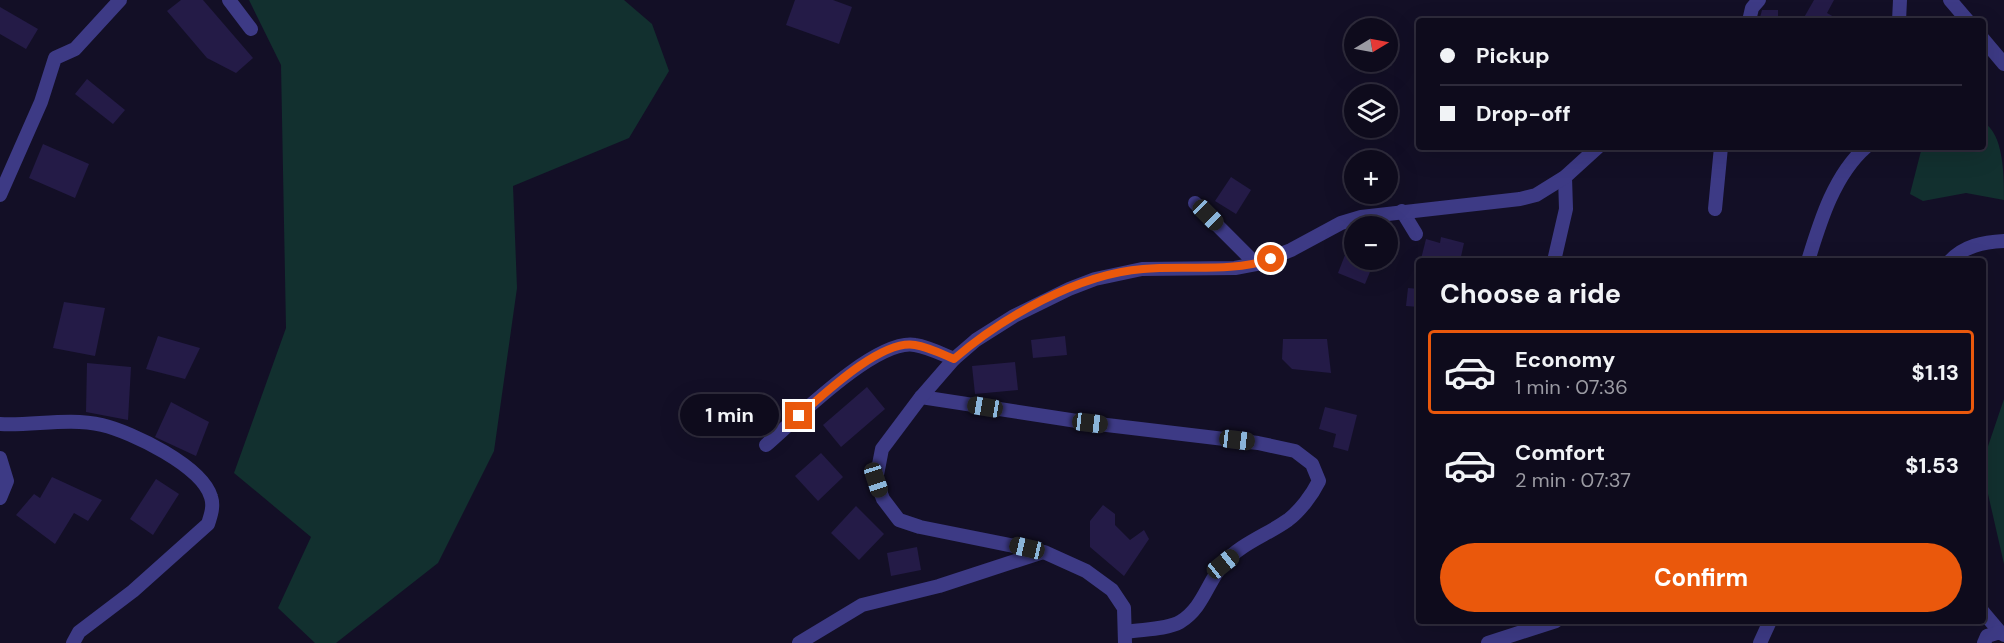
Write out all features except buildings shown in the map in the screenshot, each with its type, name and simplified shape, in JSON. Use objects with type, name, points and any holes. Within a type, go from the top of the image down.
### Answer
[{"type":"street","points":[[0,195],[41,102],[55,58],[75,49],[120,0]]},
{"type":"street","points":[[229,0],[251,29]]},
{"type":"street","points":[[1750,18],[1752,8],[1759,0]]},
{"type":"street","points":[[1899,18],[1900,0]]},
{"type":"street","points":[[1950,0],[1965,18]]},
{"type":"street","points":[[1986,43],[2004,64]]},
{"type":"street","points":[[921,397],[1090,423],[1258,442],[1295,451],[1311,464],[1319,481],[1313,493],[1289,520],[1252,541],[1223,564],[1200,605],[1177,623],[1125,637],[1124,608],[1112,590],[1086,571],[1044,552],[920,528],[899,520],[883,499],[876,480],[882,448],[921,397],[954,359],[976,340],[1014,316],[1095,279],[1142,269],[1235,268],[1256,264],[1291,250],[1341,223],[1360,217],[1402,210],[1520,199],[1548,189],[1595,150]]},
{"type":"street","points":[[1715,209],[1721,150]]},
{"type":"street","points":[[1809,258],[1835,190],[1854,157],[1862,150]]},
{"type":"street","points":[[1555,258],[1566,209],[1565,177]]},
{"type":"street","points":[[1195,202],[1256,264]]},
{"type":"street","points":[[1402,210],[1416,234]]},
{"type":"street","points":[[1953,258],[1971,247],[1988,242],[2004,241]]},
{"type":"street","points":[[766,446],[850,371],[893,349],[914,344],[954,359]]},
{"type":"street","points":[[0,424],[68,422],[103,425],[159,449],[197,475],[213,500],[208,524],[133,591],[79,633],[73,643]]},
{"type":"street","points":[[0,458],[7,481],[0,498]]},
{"type":"street","points":[[799,643],[862,605],[939,586],[1044,552]]},
{"type":"street","points":[[1986,615],[2002,633]]},
{"type":"street","points":[[1488,643],[1547,624]]},
{"type":"street","points":[[1761,643],[1769,624]]},
{"type":"street","points":[[1984,643],[1987,636],[2002,633]]},
{"type":"green space","points":[[249,0],[624,0],[652,24],[669,71],[629,138],[513,186],[517,288],[494,451],[438,563],[336,643],[315,643],[278,608],[311,537],[234,473],[286,328],[281,65]]},
{"type":"green space","points":[[1986,125],[1990,128],[1999,145],[2003,167],[2004,200],[1966,193],[1923,201],[1910,194],[1921,150],[1986,150]]},
{"type":"green space","points":[[2004,399],[2004,564],[1986,485],[1986,452]]},
{"type":"route","points":[[799,416],[850,371],[893,349],[914,344],[954,359],[976,340],[1014,316],[1095,279],[1142,269],[1235,268],[1271,259]]}]
